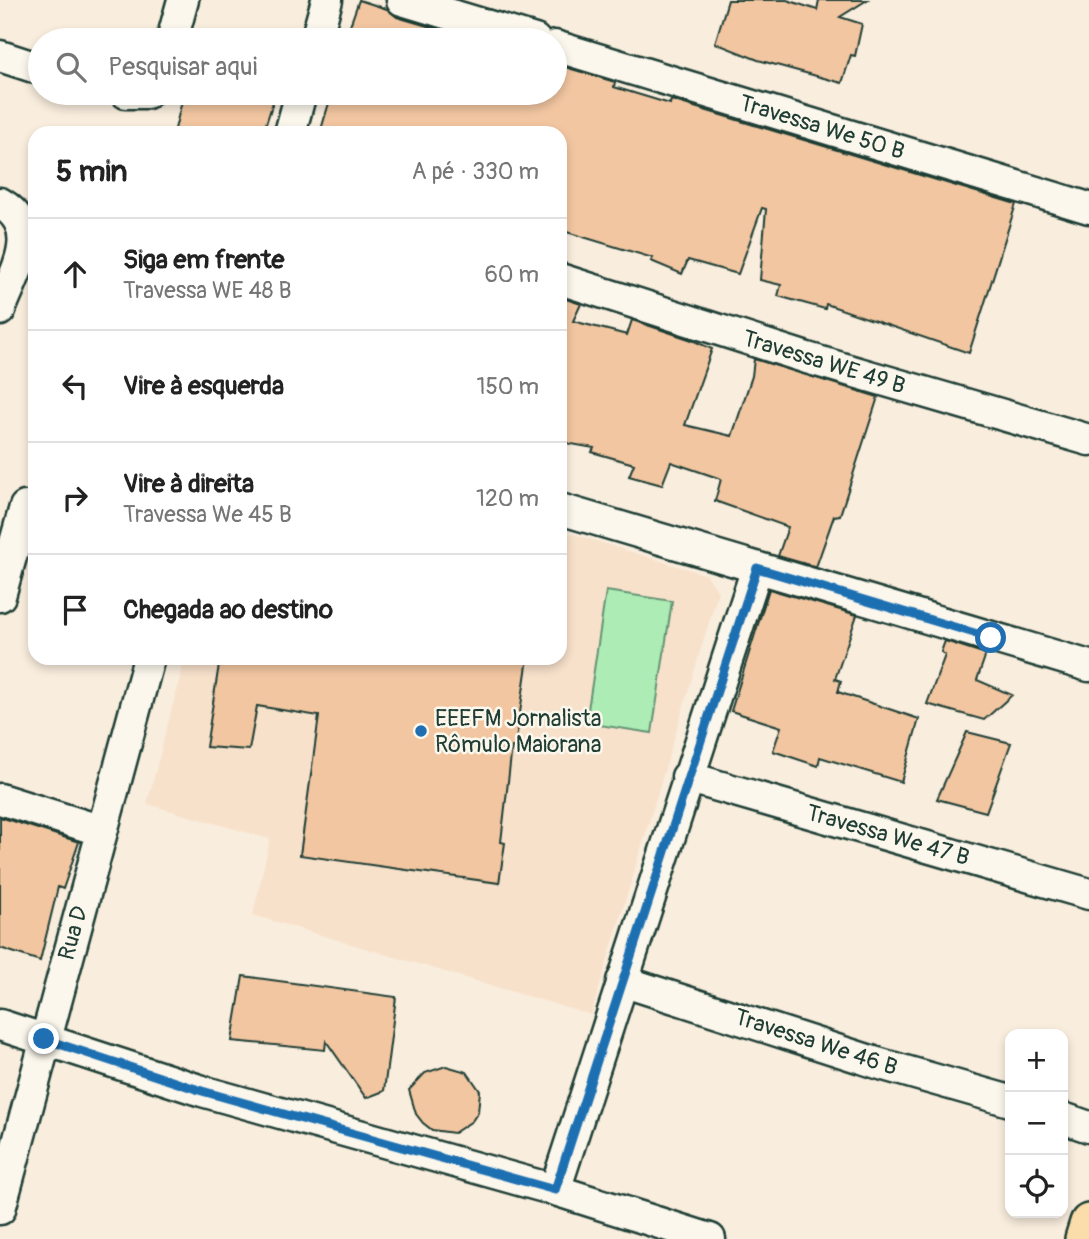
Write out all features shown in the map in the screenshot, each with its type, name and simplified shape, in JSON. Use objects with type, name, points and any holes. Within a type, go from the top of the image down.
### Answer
[{"type":"main road","points":[[1084,1239],[1089,1223]]},
{"type":"street","points":[[175,28],[183,0]]},
{"type":"street","points":[[319,28],[327,0]]},
{"type":"street","points":[[402,0],[495,28]]},
{"type":"street","name":"Travessa We 50 B","points":[[567,50],[1089,208]]},
{"type":"street","points":[[0,56],[28,65]]},
{"type":"street","points":[[292,126],[298,105]]},
{"type":"street","points":[[0,203],[17,213],[24,227],[25,241],[0,310]]},
{"type":"street","name":"Travessa WE 49 B","points":[[567,281],[807,358],[1089,440]]},
{"type":"street","points":[[0,596],[25,507]]},
{"type":"street","points":[[567,511],[1089,666]]},
{"type":"street","points":[[555,1190],[687,776],[757,568]]},
{"type":"street","name":"Rua D","points":[[0,1209],[147,665]]},
{"type":"street","name":"Travessa We 47 B","points":[[687,776],[1089,894]]},
{"type":"street","points":[[0,799],[102,831]]},
{"type":"street","name":"Travessa We 46 B","points":[[622,981],[877,1063],[1005,1100]]},
{"type":"street","points":[[0,1025],[202,1091],[555,1190],[710,1239]]},
{"type":"street","points":[[1068,1120],[1089,1126]]},
{"type":"shaded area","name":"EEEFM Jornalista Rômulo Maiorana","points":[[567,532],[707,575],[718,592],[591,1015],[253,915],[270,839],[147,804],[183,665],[567,665]]},
{"type":"green space","points":[[606,591],[672,601],[652,733],[586,723]]},
{"type":"building","points":[[359,0],[387,9],[397,17],[434,28],[349,28]]},
{"type":"building","points":[[728,0],[787,0],[817,10],[819,0],[867,0],[840,17],[862,24],[855,56],[851,55],[842,83],[758,60],[715,43]]},
{"type":"building","points":[[567,68],[615,82],[614,87],[670,104],[671,100],[1016,204],[969,353],[826,304],[825,309],[778,296],[781,285],[760,280],[766,209],[762,208],[738,274],[688,260],[682,274],[651,261],[653,258],[567,232],[567,126],[322,126],[328,105],[567,105]]},
{"type":"building","points":[[181,105],[272,105],[265,126],[176,126]]},
{"type":"building","points":[[567,299],[581,304],[573,321],[627,335],[632,320],[712,349],[685,425],[732,436],[752,376],[754,359],[878,397],[840,515],[834,516],[816,567],[778,556],[788,527],[715,501],[721,479],[671,462],[662,485],[629,476],[634,464],[592,452],[594,448],[567,443]]},
{"type":"building","points":[[769,589],[857,615],[835,679],[841,681],[838,692],[919,719],[901,782],[820,757],[818,766],[773,751],[781,727],[731,711]]},
{"type":"building","points":[[945,641],[986,654],[977,680],[1012,695],[984,720],[927,704],[945,655],[941,652]]},
{"type":"building","points":[[219,665],[527,665],[515,747],[512,747],[501,842],[505,843],[499,883],[300,855],[319,716],[257,706],[249,750],[206,747]]},
{"type":"building","points":[[967,732],[1011,743],[986,812],[937,799]]},
{"type":"building","points":[[0,817],[79,842],[63,889],[58,887],[40,961],[0,948]]},
{"type":"building","points":[[243,976],[396,997],[384,1091],[366,1098],[326,1041],[325,1050],[232,1041]]},
{"type":"building","points":[[446,1066],[467,1072],[480,1091],[478,1112],[472,1121],[454,1133],[432,1130],[423,1123],[416,1114],[409,1090],[425,1073]]},
{"type":"place","name":"EEEFM Jornalista Rômulo Maiorana","points":[[421,731]]},
{"type":"route","points":[[44,1039],[202,1091],[555,1190],[687,776],[757,568],[991,638]]}]
